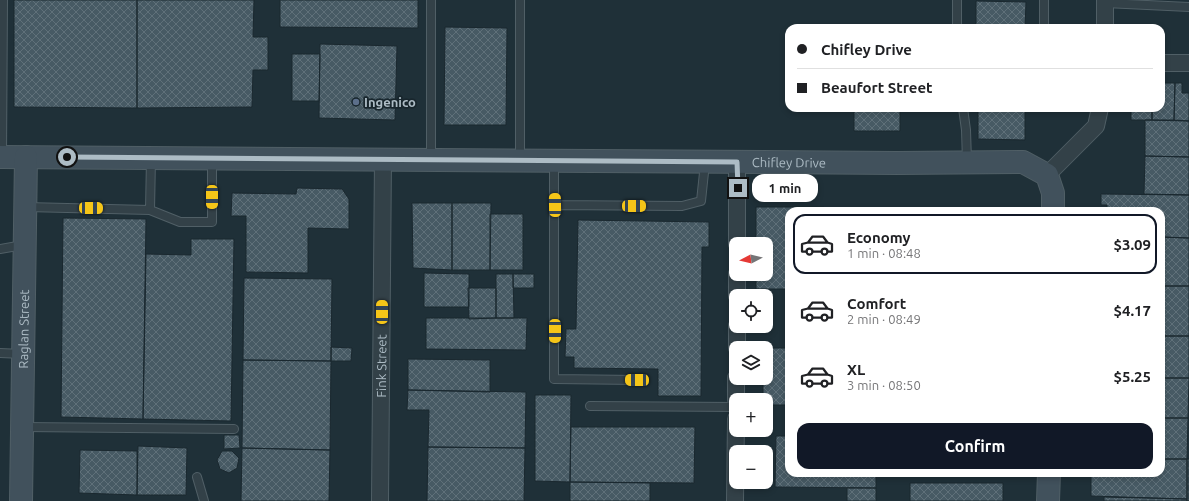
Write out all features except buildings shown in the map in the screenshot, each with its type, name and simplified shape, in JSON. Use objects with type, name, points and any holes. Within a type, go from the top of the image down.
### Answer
[{"type":"street","points":[[1105,1],[1105,24]]},
{"type":"street","points":[[1165,63],[1189,63]]},
{"type":"street","points":[[1053,207],[1053,193],[1047,175],[1096,126],[1099,112]]},
{"type":"street","name":"Chifley Drive","points":[[1,157],[705,162],[1023,162],[1047,175]]},
{"type":"street","name":"Raglan Street","points":[[21,501],[26,157]]},
{"type":"street","name":"Fink Street","points":[[380,501],[383,159]]},
{"type":"street","points":[[737,162],[737,237]]},
{"type":"street","points":[[735,501],[736,437]]},
{"type":"street","points":[[1048,501],[1049,477]]},
{"type":"lane","points":[[1,157],[3,0]]},
{"type":"lane","points":[[431,0],[431,160]]},
{"type":"lane","points":[[520,0],[520,160]]},
{"type":"lane","points":[[957,0],[957,24]]},
{"type":"lane","points":[[1044,0],[1044,24]]},
{"type":"lane","points":[[1105,1],[1189,6]]},
{"type":"lane","points":[[964,112],[966,130],[967,163]]},
{"type":"lane","points":[[150,210],[151,158]]},
{"type":"lane","points":[[26,207],[150,210],[180,222],[212,222],[212,158]]},
{"type":"lane","points":[[554,161],[554,379],[637,380]]},
{"type":"lane","points":[[555,205],[682,206],[701,201],[705,162]]},
{"type":"lane","points":[[0,249],[25,245]]},
{"type":"lane","points":[[0,353],[23,354]]},
{"type":"lane","points":[[590,406],[729,407]]},
{"type":"lane","points":[[22,427],[234,429]]},
{"type":"lane","points":[[198,477],[204,501]]},
{"type":"place","name":"Ingenico","points":[[356,102]]},
{"type":"route","points":[[67,157],[737,162],[738,188]]}]
